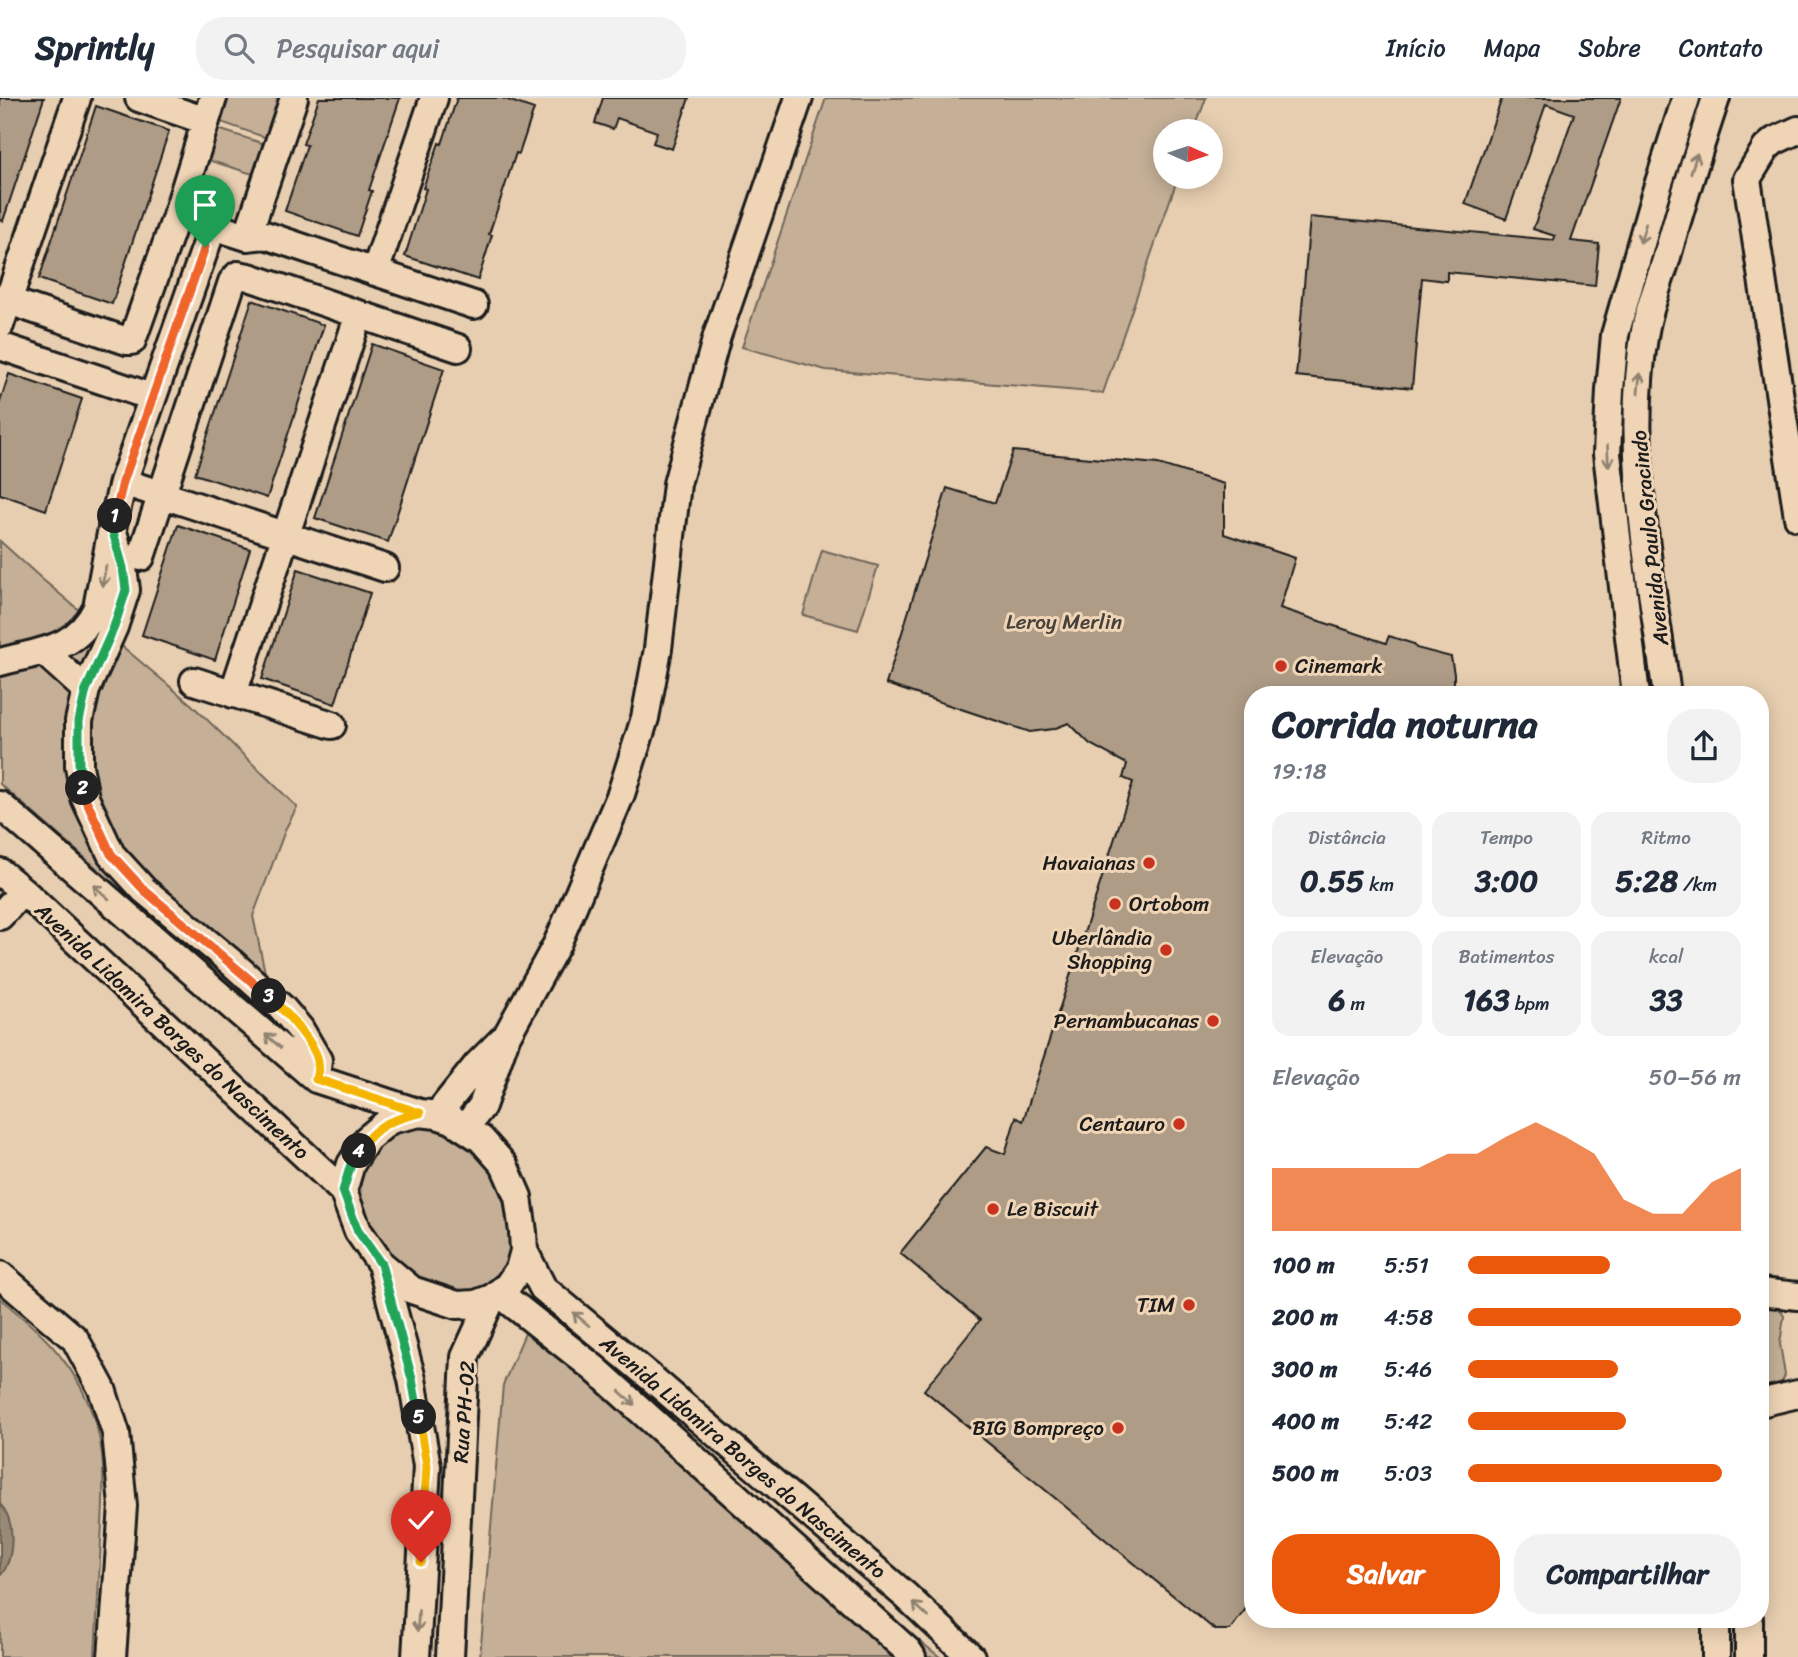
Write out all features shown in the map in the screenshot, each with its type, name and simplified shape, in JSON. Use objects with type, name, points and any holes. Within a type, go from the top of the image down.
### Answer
[{"type":"street","points":[[77,98],[3,308],[127,341],[132,341],[177,214],[210,109],[139,98]]},
{"type":"street","points":[[247,237],[294,98]]},
{"type":"street","points":[[375,272],[433,98]]},
{"type":"street","points":[[465,1128],[482,1106],[506,1037],[557,944],[621,794],[645,718],[658,649],[677,484],[717,335],[799,98]]},
{"type":"street","name":"Avenida Paulo Gracindo","points":[[1635,686],[1607,454],[1610,390],[1615,335],[1686,98]]},
{"type":"street","name":"Avenida Paulo Gracindo","points":[[1666,686],[1646,542],[1638,452],[1638,392],[1645,330],[1691,172],[1716,98]]},
{"type":"street","points":[[1798,130],[1774,141],[1766,148],[1747,179],[1798,517]]},
{"type":"street","points":[[177,214],[247,237],[265,235],[474,305]]},
{"type":"street","points":[[0,662],[59,647],[78,635],[97,608],[123,482],[213,226]]},
{"type":"street","points":[[141,556],[232,282],[238,275],[458,348]]},
{"type":"street","points":[[233,694],[359,314]]},
{"type":"street","points":[[0,346],[136,392]]},
{"type":"street","points":[[123,482],[385,568]]},
{"type":"street","points":[[112,528],[126,590],[114,627],[86,690],[79,721],[80,775],[85,798],[111,854],[144,890],[231,962],[282,1008],[300,1029],[318,1060],[316,1079]]},
{"type":"street","points":[[44,652],[86,690]]},
{"type":"street","points":[[194,681],[332,726]]},
{"type":"street","points":[[0,805],[316,1079],[428,1114],[452,1120],[481,1139],[504,1165],[519,1197],[524,1251],[519,1269],[496,1296],[476,1304],[457,1305],[412,1290],[381,1264],[358,1231],[343,1191],[351,1164],[367,1139],[390,1120],[428,1114],[506,1037]]},
{"type":"street","name":"Avenida Lidomira Borges do Nascimento","points":[[0,872],[343,1191]]},
{"type":"street","points":[[0,916],[23,891]]},
{"type":"street","name":"Avenida Lidomira Borges do Nascimento","points":[[524,1251],[543,1288],[906,1595],[971,1657]]},
{"type":"street","name":"Rua PH-02","points":[[381,1264],[412,1379],[427,1466],[415,1657]]},
{"type":"street","points":[[0,1275],[75,1339],[102,1389],[116,1433],[123,1506],[112,1657]]},
{"type":"street","points":[[1769,1293],[1798,1296]]},
{"type":"street","name":"Avenida Lidomira Borges do Nascimento","points":[[496,1296],[595,1369],[912,1657]]},
{"type":"street","name":"Rua PH-02","points":[[450,1657],[465,1357],[496,1296]]},
{"type":"street","points":[[1769,1401],[1798,1394]]},
{"type":"street","points":[[814,1566],[836,1537]]},
{"type":"street","points":[[1716,1628],[1716,1657]]},
{"type":"street","points":[[1749,1628],[1749,1657]]},
{"type":"shaded area","points":[[229,98],[280,98],[267,138],[221,122]]},
{"type":"shaded area","points":[[826,98],[1206,98],[1198,119],[1153,119],[1153,189],[1174,189],[1103,393],[826,370],[742,347]]},
{"type":"shaded area","points":[[218,129],[265,144],[256,175],[208,160]]},
{"type":"shaded area","points":[[0,541],[192,705],[297,807],[286,828],[253,916],[276,1024],[0,784]]},
{"type":"shaded area","points":[[822,550],[878,566],[858,630],[803,615]]},
{"type":"shaded area","points":[[420,1125],[447,1131],[474,1148],[495,1171],[508,1200],[513,1250],[500,1277],[488,1287],[458,1294],[418,1280],[390,1257],[368,1226],[360,1197],[362,1169],[375,1146],[395,1131]]},
{"type":"shaded area","points":[[0,1298],[47,1341],[69,1368],[83,1391],[97,1428],[104,1486],[95,1657],[0,1657]]},
{"type":"shaded area","points":[[1769,1304],[1778,1307],[1784,1316],[1780,1344],[1785,1375],[1779,1385],[1769,1387]]},
{"type":"shaded area","points":[[525,1333],[940,1657],[480,1657],[503,1385]]},
{"type":"shaded area","points":[[0,1504],[9,1520],[12,1540],[9,1560],[0,1576]]},
{"type":"building","points":[[0,98],[44,98],[3,221],[0,220]]},
{"type":"building","points":[[319,98],[400,98],[369,190],[372,191],[357,236],[285,211]]},
{"type":"building","points":[[457,98],[502,98],[534,109],[489,234],[492,235],[478,280],[405,256],[426,189],[423,188],[439,143],[442,144]]},
{"type":"building","points":[[603,98],[689,98],[672,149],[653,143],[657,132],[617,118],[613,129],[595,123]]},
{"type":"building","points":[[1502,98],[1621,98],[1571,241],[1599,244],[1595,286],[1447,272],[1447,281],[1422,278],[1412,388],[1296,376],[1310,217],[1554,240],[1555,236],[1533,229],[1574,114],[1546,104],[1506,219],[1465,204]]},
{"type":"building","points":[[96,106],[169,131],[112,304],[39,279]]},
{"type":"building","points":[[252,300],[324,325],[267,498],[195,474]]},
{"type":"building","points":[[372,344],[444,369],[388,542],[315,518]]},
{"type":"building","points":[[9,374],[82,399],[46,510],[0,494],[0,402]]},
{"type":"building","name":"Uberlândia Shopping","points":[[1013,451],[1158,464],[1224,484],[1224,534],[1295,558],[1280,608],[1386,643],[1389,636],[1414,644],[1416,648],[1451,657],[1454,686],[1244,686],[1244,1611],[1230,1630],[1215,1630],[924,1390],[980,1320],[900,1253],[986,1147],[1005,1154],[1016,1117],[1023,1121],[1133,782],[1123,778],[1127,764],[1090,744],[1069,723],[1053,729],[1030,732],[886,684],[947,488],[995,503]]},
{"type":"building","points":[[178,525],[250,549],[215,660],[142,635]]},
{"type":"building","points":[[298,569],[370,593],[335,704],[262,679]]},
{"type":"place","name":"Cinemark","points":[[1281,666]]},
{"type":"place","name":"Havaianas","points":[[1149,863]]},
{"type":"place","name":"Ortobom","points":[[1115,904]]},
{"type":"place","name":"Uberlândia Shopping","points":[[1166,950]]},
{"type":"place","name":"Pernambucanas","points":[[1213,1021]]},
{"type":"place","name":"Centauro","points":[[1179,1124]]},
{"type":"place","name":"Le Biscuit","points":[[993,1209]]},
{"type":"place","name":"TIM","points":[[1189,1305]]},
{"type":"place","name":"BIG Bompreço","points":[[1118,1428]]},
{"type":"route","points":[[205,247],[123,482],[112,528],[126,590],[114,627],[86,690],[79,721],[80,775],[85,798],[111,854],[144,890],[282,1008],[300,1029],[318,1060],[316,1079],[420,1113],[390,1120],[367,1139],[351,1164],[343,1191],[358,1231],[381,1264],[412,1379],[427,1466],[421,1562]]},
{"type":"park label","name":"Leroy Merlin","points":[[1064,622]]}]
